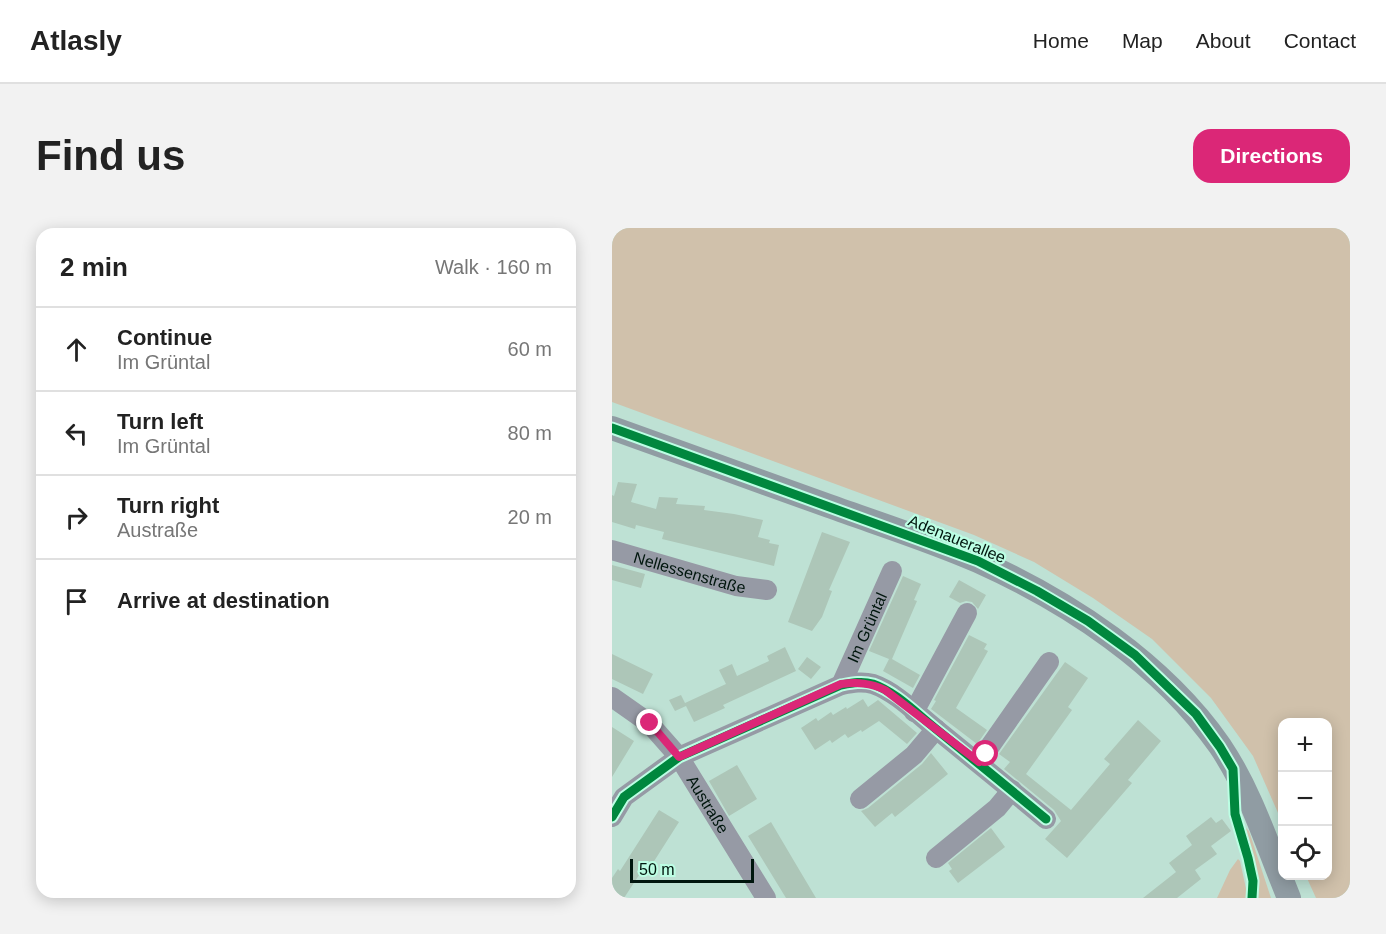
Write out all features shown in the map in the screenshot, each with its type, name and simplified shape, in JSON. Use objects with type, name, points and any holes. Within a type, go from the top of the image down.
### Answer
[{"type":"main road","name":"Adenauerallee","points":[[612,428],[978,561],[1037,591],[1088,621],[1135,655],[1196,714],[1220,747],[1262,829],[1289,898]]},
{"type":"street","name":"Nellessenstraße","points":[[612,550],[736,586],[767,590]]},
{"type":"street","name":"Im Grüntal","points":[[841,684],[892,571]]},
{"type":"street","points":[[915,712],[967,613]]},
{"type":"street","points":[[979,762],[1049,662]]},
{"type":"street","name":"Im Grüntal","points":[[612,817],[624,797],[679,757],[841,684],[863,682],[885,690],[915,712],[1046,819]]},
{"type":"street","name":"Austraße","points":[[612,697],[650,723],[679,757],[766,898]]},
{"type":"street","points":[[860,799],[914,755],[936,729]]},
{"type":"street","points":[[936,858],[997,808],[1012,790]]},
{"type":"shaded area","points":[[612,228],[1350,228],[1350,898],[1316,898],[1308,880],[1332,880],[1332,718],[1278,718],[1278,813],[1253,756],[1211,698],[1152,639],[1093,598],[1034,562],[974,535],[612,402]]},
{"type":"shaded area","points":[[1243,825],[1249,831],[1271,898],[1257,898]]},
{"type":"shaded area","points":[[1238,859],[1248,898],[1217,898],[1230,870]]},
{"type":"building","points":[[618,482],[637,484],[631,502],[656,509],[659,497],[678,498],[676,504],[705,506],[704,510],[763,520],[758,537],[779,545],[774,566],[662,539],[664,532],[636,525],[635,529],[612,522],[612,495],[614,496]]},
{"type":"building","points":[[822,532],[850,542],[829,590],[832,591],[822,617],[812,631],[788,622]]},
{"type":"building","points":[[612,565],[645,574],[641,588],[612,580]]},
{"type":"building","points":[[903,576],[921,584],[914,600],[917,601],[892,659],[920,675],[913,688],[883,671],[889,659],[869,651]]},
{"type":"building","points":[[959,580],[986,595],[978,609],[972,602],[960,603],[949,597]]},
{"type":"building","points":[[969,635],[987,644],[984,649],[988,651],[956,708],[987,730],[977,744],[931,709]]},
{"type":"building","points":[[785,647],[796,671],[723,705],[725,708],[694,722],[686,706],[675,711],[669,700],[681,695],[685,703],[726,684],[719,670],[732,664],[737,676],[769,661],[767,656]]},
{"type":"building","points":[[612,654],[653,674],[643,694],[612,679]]},
{"type":"building","points":[[807,657],[821,667],[811,679],[798,669]]},
{"type":"building","points":[[1065,662],[1088,678],[1068,707],[1072,710],[1026,774],[1071,810],[1110,764],[1104,759],[1138,720],[1161,741],[1128,780],[1132,783],[1067,858],[1045,839],[1061,821],[1054,810],[1004,769],[1010,762],[999,754]]},
{"type":"building","points":[[863,699],[868,707],[878,700],[917,733],[907,744],[879,721],[862,732],[861,730],[848,738],[845,734],[832,743],[830,740],[815,750],[801,728],[816,718],[818,721],[831,712],[833,715]]},
{"type":"building","points":[[612,727],[634,741],[612,777]]},
{"type":"building","points":[[931,753],[948,774],[895,817],[892,813],[875,827],[861,811],[868,808],[922,764]]},
{"type":"building","points":[[737,765],[757,799],[729,816],[709,781]]},
{"type":"building","points":[[659,810],[679,822],[651,866],[647,863],[624,898],[612,898],[612,878],[618,869],[620,871]]},
{"type":"building","points":[[1211,817],[1216,823],[1222,819],[1231,831],[1211,846],[1217,854],[1195,870],[1201,879],[1177,898],[1143,898],[1176,872],[1169,863],[1192,845],[1186,836]]},
{"type":"building","points":[[771,822],[816,898],[786,898],[748,836]]},
{"type":"building","points":[[991,828],[1005,847],[958,883],[949,871],[952,869],[948,863]]},
{"type":"cycle path","points":[[612,428],[978,561],[1037,591],[1088,621],[1135,655],[1196,714],[1233,769],[1235,814],[1253,881],[1252,898]]},
{"type":"cycle path","points":[[612,817],[624,797],[679,757],[841,685],[861,682],[873,684],[898,698],[1046,819]]},
{"type":"route","points":[[650,723],[679,757],[841,684],[863,682],[885,690],[979,762],[986,754]]}]
